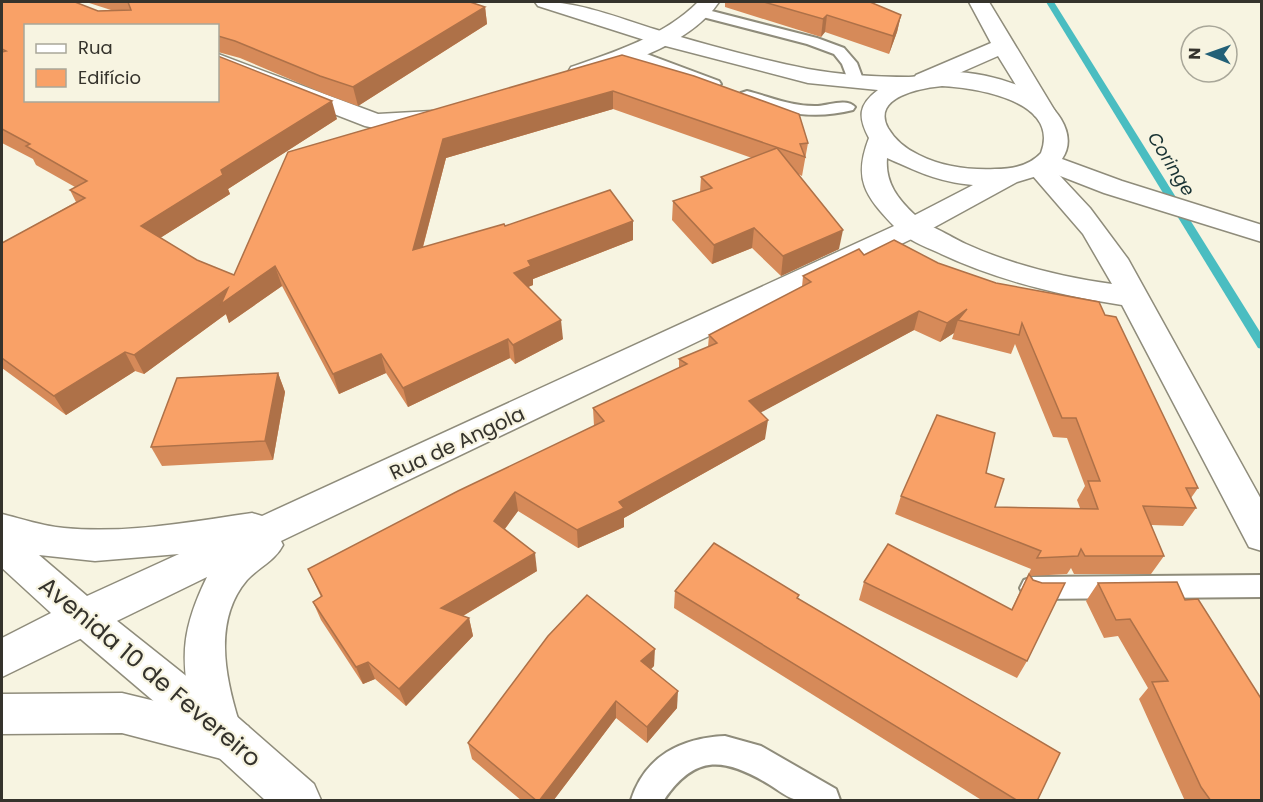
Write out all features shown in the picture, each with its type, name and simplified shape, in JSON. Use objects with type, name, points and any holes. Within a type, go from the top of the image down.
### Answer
[{"type":"street","points":[[545,2],[662,38],[808,76],[856,82],[961,80],[998,87],[1030,101],[1043,111]]},
{"type":"street","points":[[979,2],[1002,46],[1050,120],[1055,134],[1048,159],[1118,265],[1262,536]]},
{"type":"street","points":[[564,77],[662,38],[704,7]]},
{"type":"street","points":[[1002,46],[883,96],[873,115],[878,133],[874,178],[895,212],[912,228],[938,244],[1015,274],[1057,285],[1133,297]]},
{"type":"street","points":[[219,61],[374,121],[401,122],[450,114]]},
{"type":"street","points":[[808,76],[878,133],[895,151],[913,162],[969,177],[1009,177],[1048,159],[1206,206],[1262,234]]},
{"type":"street","name":"Rua de Angola","points":[[2,657],[912,228],[1009,177]]},
{"type":"street","points":[[1206,206],[1262,212]]},
{"type":"street","points":[[2,530],[33,540],[97,547],[170,540],[296,518]]},
{"type":"street","points":[[226,735],[206,684],[202,653],[205,628],[221,587],[237,565],[296,518]]},
{"type":"street","name":"Avenida 10 de Fevereiro","points":[[2,545],[83,617],[226,735],[298,801]]},
{"type":"street","points":[[2,714],[122,712],[226,735]]},
{"type":"lane","points":[[704,7],[839,51],[849,63],[856,82]]},
{"type":"lane","points":[[628,52],[760,101],[800,112],[822,112],[847,107]]},
{"type":"lane","points":[[1033,588],[1262,586]]},
{"type":"lane","points":[[646,801],[666,771],[679,760],[701,752],[724,751],[750,756],[825,801]]},
{"type":"building","points":[[2,2],[75,2],[98,11],[131,10],[128,2],[470,2],[485,7],[353,87],[219,36],[219,24],[24,24],[24,102],[219,102],[219,56],[332,101],[221,170],[223,175],[141,226],[197,260],[234,275],[288,152],[622,55],[694,76],[799,114],[808,143],[800,144],[805,157],[613,91],[443,139],[413,250],[504,224],[505,226],[610,190],[633,221],[528,261],[531,266],[514,273],[561,320],[513,345],[508,339],[403,388],[381,354],[333,374],[275,266],[221,304],[228,288],[134,355],[125,352],[54,396],[2,358],[2,243],[85,198],[70,190],[87,181],[26,146],[30,144],[2,129],[2,52],[6,51],[2,49]]},
{"type":"building","points":[[764,2],[870,2],[901,15],[893,36],[827,15],[823,19]]},
{"type":"building","points":[[777,148],[843,230],[783,256],[754,228],[714,245],[673,201],[712,188],[701,177]]},
{"type":"building","points":[[894,240],[938,263],[996,283],[1099,302],[1105,315],[1116,317],[1198,488],[1186,488],[1196,508],[1143,506],[1164,556],[1085,556],[1081,549],[1078,556],[1037,558],[1041,551],[901,496],[937,415],[995,433],[986,473],[1004,479],[995,507],[1098,509],[1088,481],[1100,481],[1076,418],[1062,418],[1022,323],[1019,335],[958,320],[967,309],[947,323],[919,311],[749,401],[768,420],[619,502],[624,508],[577,530],[515,492],[494,521],[535,553],[441,608],[469,618],[399,689],[368,662],[356,667],[313,602],[322,596],[308,569],[458,491],[604,421],[593,408],[687,364],[679,359],[717,343],[709,335],[811,282],[803,276],[859,249],[864,255]]},
{"type":"building","points":[[278,373],[265,441],[151,447],[177,378]]},
{"type":"building","points":[[714,543],[799,595],[797,598],[1060,753],[1037,801],[1018,801],[675,591]]},
{"type":"building","points":[[888,544],[1012,610],[1029,574],[1033,580],[1042,583],[1065,583],[1027,661],[864,582]]},
{"type":"building","points":[[1177,582],[1185,600],[1198,599],[1262,700],[1262,801],[1211,801],[1201,787],[1152,682],[1168,681],[1130,619],[1116,620],[1098,583]]},
{"type":"building","points":[[587,595],[655,649],[641,661],[678,691],[647,727],[616,701],[537,801],[468,743],[548,636]]},
{"type":"waterway","name":"Coringe","points":[[1050,2],[1262,345]]}]
